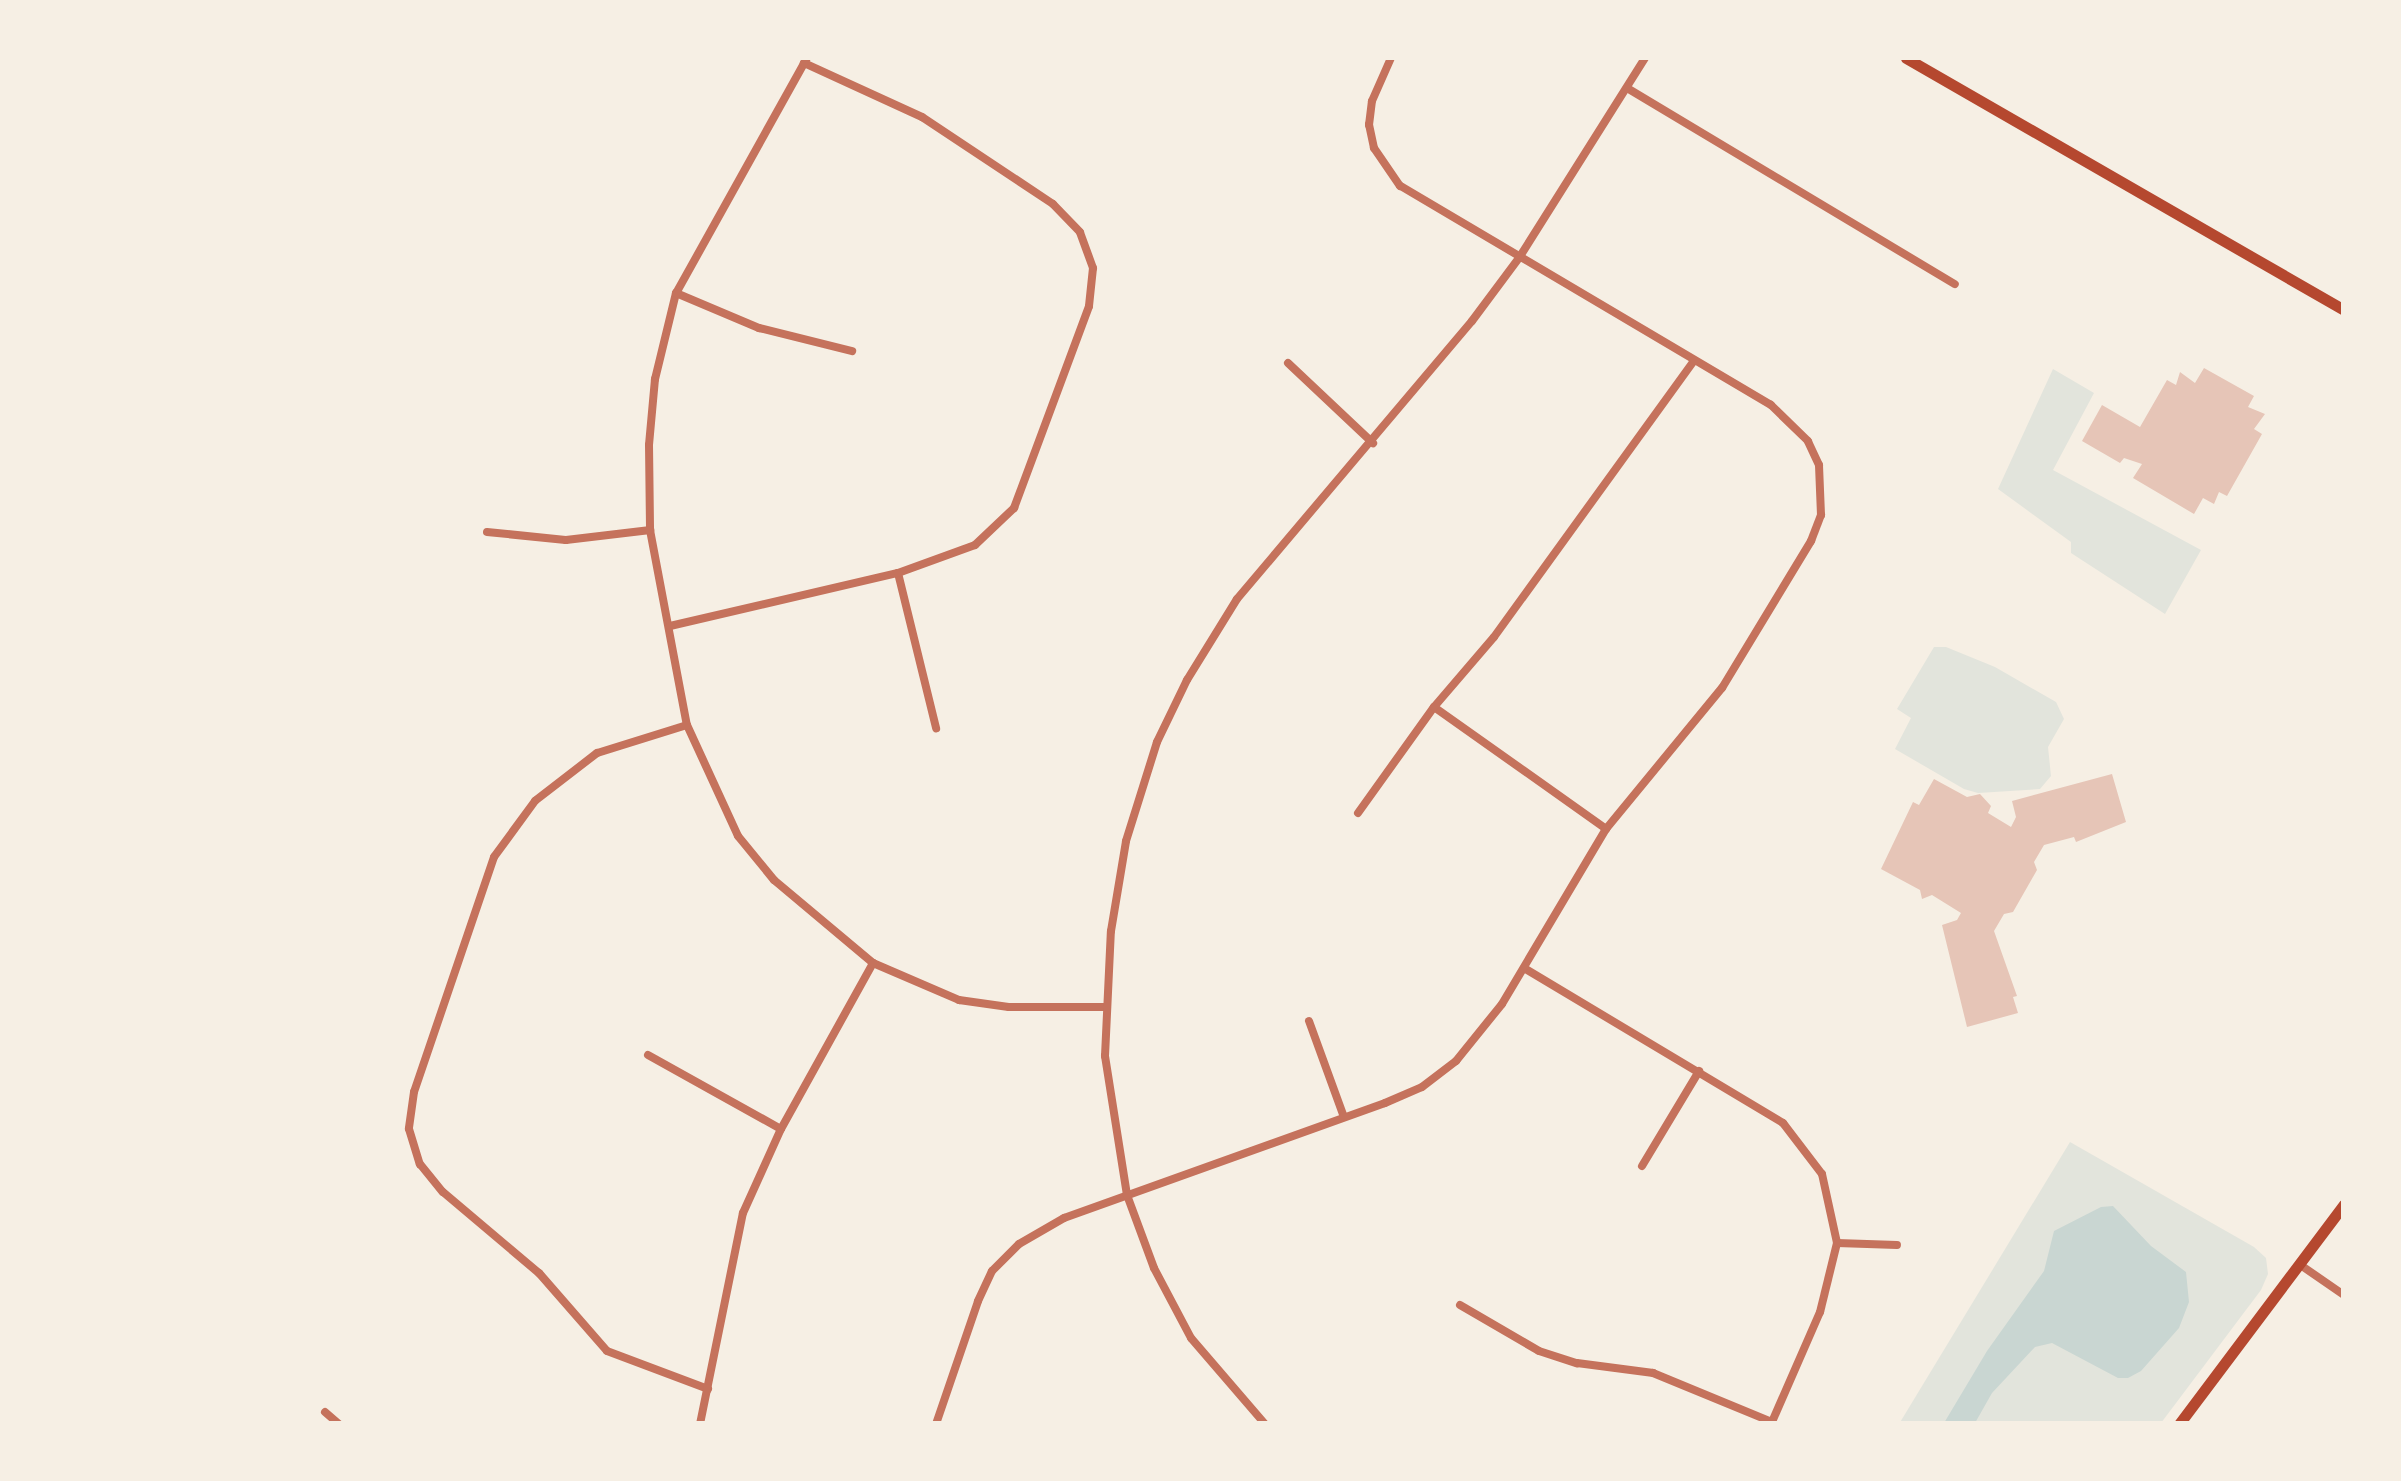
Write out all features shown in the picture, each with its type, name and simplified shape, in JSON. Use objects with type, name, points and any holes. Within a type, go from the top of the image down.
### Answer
[{"type":"main road","points":[[1906,58],[2344,310]]},
{"type":"main road","points":[[2179,1424],[2344,1204]]},
{"type":"street","points":[[936,1424],[992,1271],[1019,1244],[1053,1224],[1422,1087],[1456,1061],[1485,1029],[1606,830],[1722,688],[1811,542],[1821,515],[1819,465],[1808,441],[1771,405],[1423,202],[1386,170],[1374,148],[1369,125],[1372,101],[1391,58]]},
{"type":"street","points":[[1265,1424],[1191,1338],[1154,1268],[1127,1196],[1110,1108],[1106,1007],[1112,931],[1126,840],[1172,711],[1236,599],[1303,516],[1372,443],[1518,258],[1645,58]]},
{"type":"street","points":[[670,626],[898,573],[975,545],[1014,508],[1089,306],[1093,268],[1080,232],[1053,204],[922,117],[805,59],[676,292],[655,379],[649,446],[650,530],[686,725],[738,836],[774,880],[873,963],[958,1000],[1009,1007],[1106,1007]]},
{"type":"street","points":[[1628,88],[1956,284]]},
{"type":"street","points":[[676,292],[759,328],[852,351]]},
{"type":"street","points":[[1358,812],[1434,707],[1494,638],[1694,361]]},
{"type":"street","points":[[1288,363],[1372,443]]},
{"type":"street","points":[[487,532],[566,540],[650,530]]},
{"type":"street","points":[[898,573],[936,728]]},
{"type":"street","points":[[1434,707],[1606,830]]},
{"type":"street","points":[[686,725],[597,753],[534,801],[494,856],[414,1092],[410,1129],[420,1164],[442,1192],[539,1273],[608,1351],[708,1389]]},
{"type":"street","points":[[700,1424],[742,1213],[781,1128],[873,963]]},
{"type":"street","points":[[1460,1305],[1539,1350],[1577,1362],[1653,1373],[1772,1423],[1820,1312],[1837,1243],[1822,1174],[1783,1123],[1524,968]]},
{"type":"street","points":[[1310,1021],[1344,1118]]},
{"type":"street","points":[[648,1055],[781,1128]]},
{"type":"street","points":[[1642,1166],[1699,1071]]},
{"type":"street","points":[[1837,1243],[1897,1246]]},
{"type":"street","points":[[2299,1264],[2344,1295]]},
{"type":"street","points":[[325,1412],[339,1424]]},
{"type":"shaded area","points":[[2053,369],[2094,393],[2053,470],[2201,550],[2165,614],[2071,553],[2071,542],[1998,489]]},
{"type":"shaded area","points":[[1934,647],[1946,647],[1995,667],[2056,702],[2064,719],[2048,747],[2051,776],[2040,789],[1978,793],[1964,789],[1895,749],[1911,718],[1897,709]]},
{"type":"shaded area","points":[[2070,1142],[2254,1247],[2266,1258],[2268,1274],[2261,1290],[2161,1423],[1899,1424]]},
{"type":"shaded area","points":[[2113,1206],[2151,1246],[2186,1272],[2189,1302],[2179,1328],[2141,1371],[2128,1378],[2118,1378],[2052,1343],[2035,1347],[1992,1393],[1975,1423],[1944,1423],[1987,1351],[2044,1271],[2054,1231],[2101,1207]]},
{"type":"building","points":[[2204,368],[2254,396],[2248,407],[2265,414],[2254,429],[2262,434],[2227,496],[2219,492],[2214,504],[2203,498],[2194,514],[2133,478],[2142,464],[2124,458],[2120,463],[2082,441],[2102,405],[2140,427],[2167,380],[2176,385],[2180,372],[2195,383]]},
{"type":"building","points":[[2112,774],[2126,822],[2076,842],[2074,837],[2044,845],[2034,862],[2037,870],[2013,912],[2004,914],[1994,931],[2017,996],[2013,997],[2018,1013],[1967,1027],[1942,925],[1957,920],[1961,913],[1932,895],[1922,899],[1920,890],[1881,869],[1913,802],[1919,805],[1934,779],[1967,797],[1980,794],[1991,806],[1988,813],[2011,827],[2016,817],[2012,801]]}]
